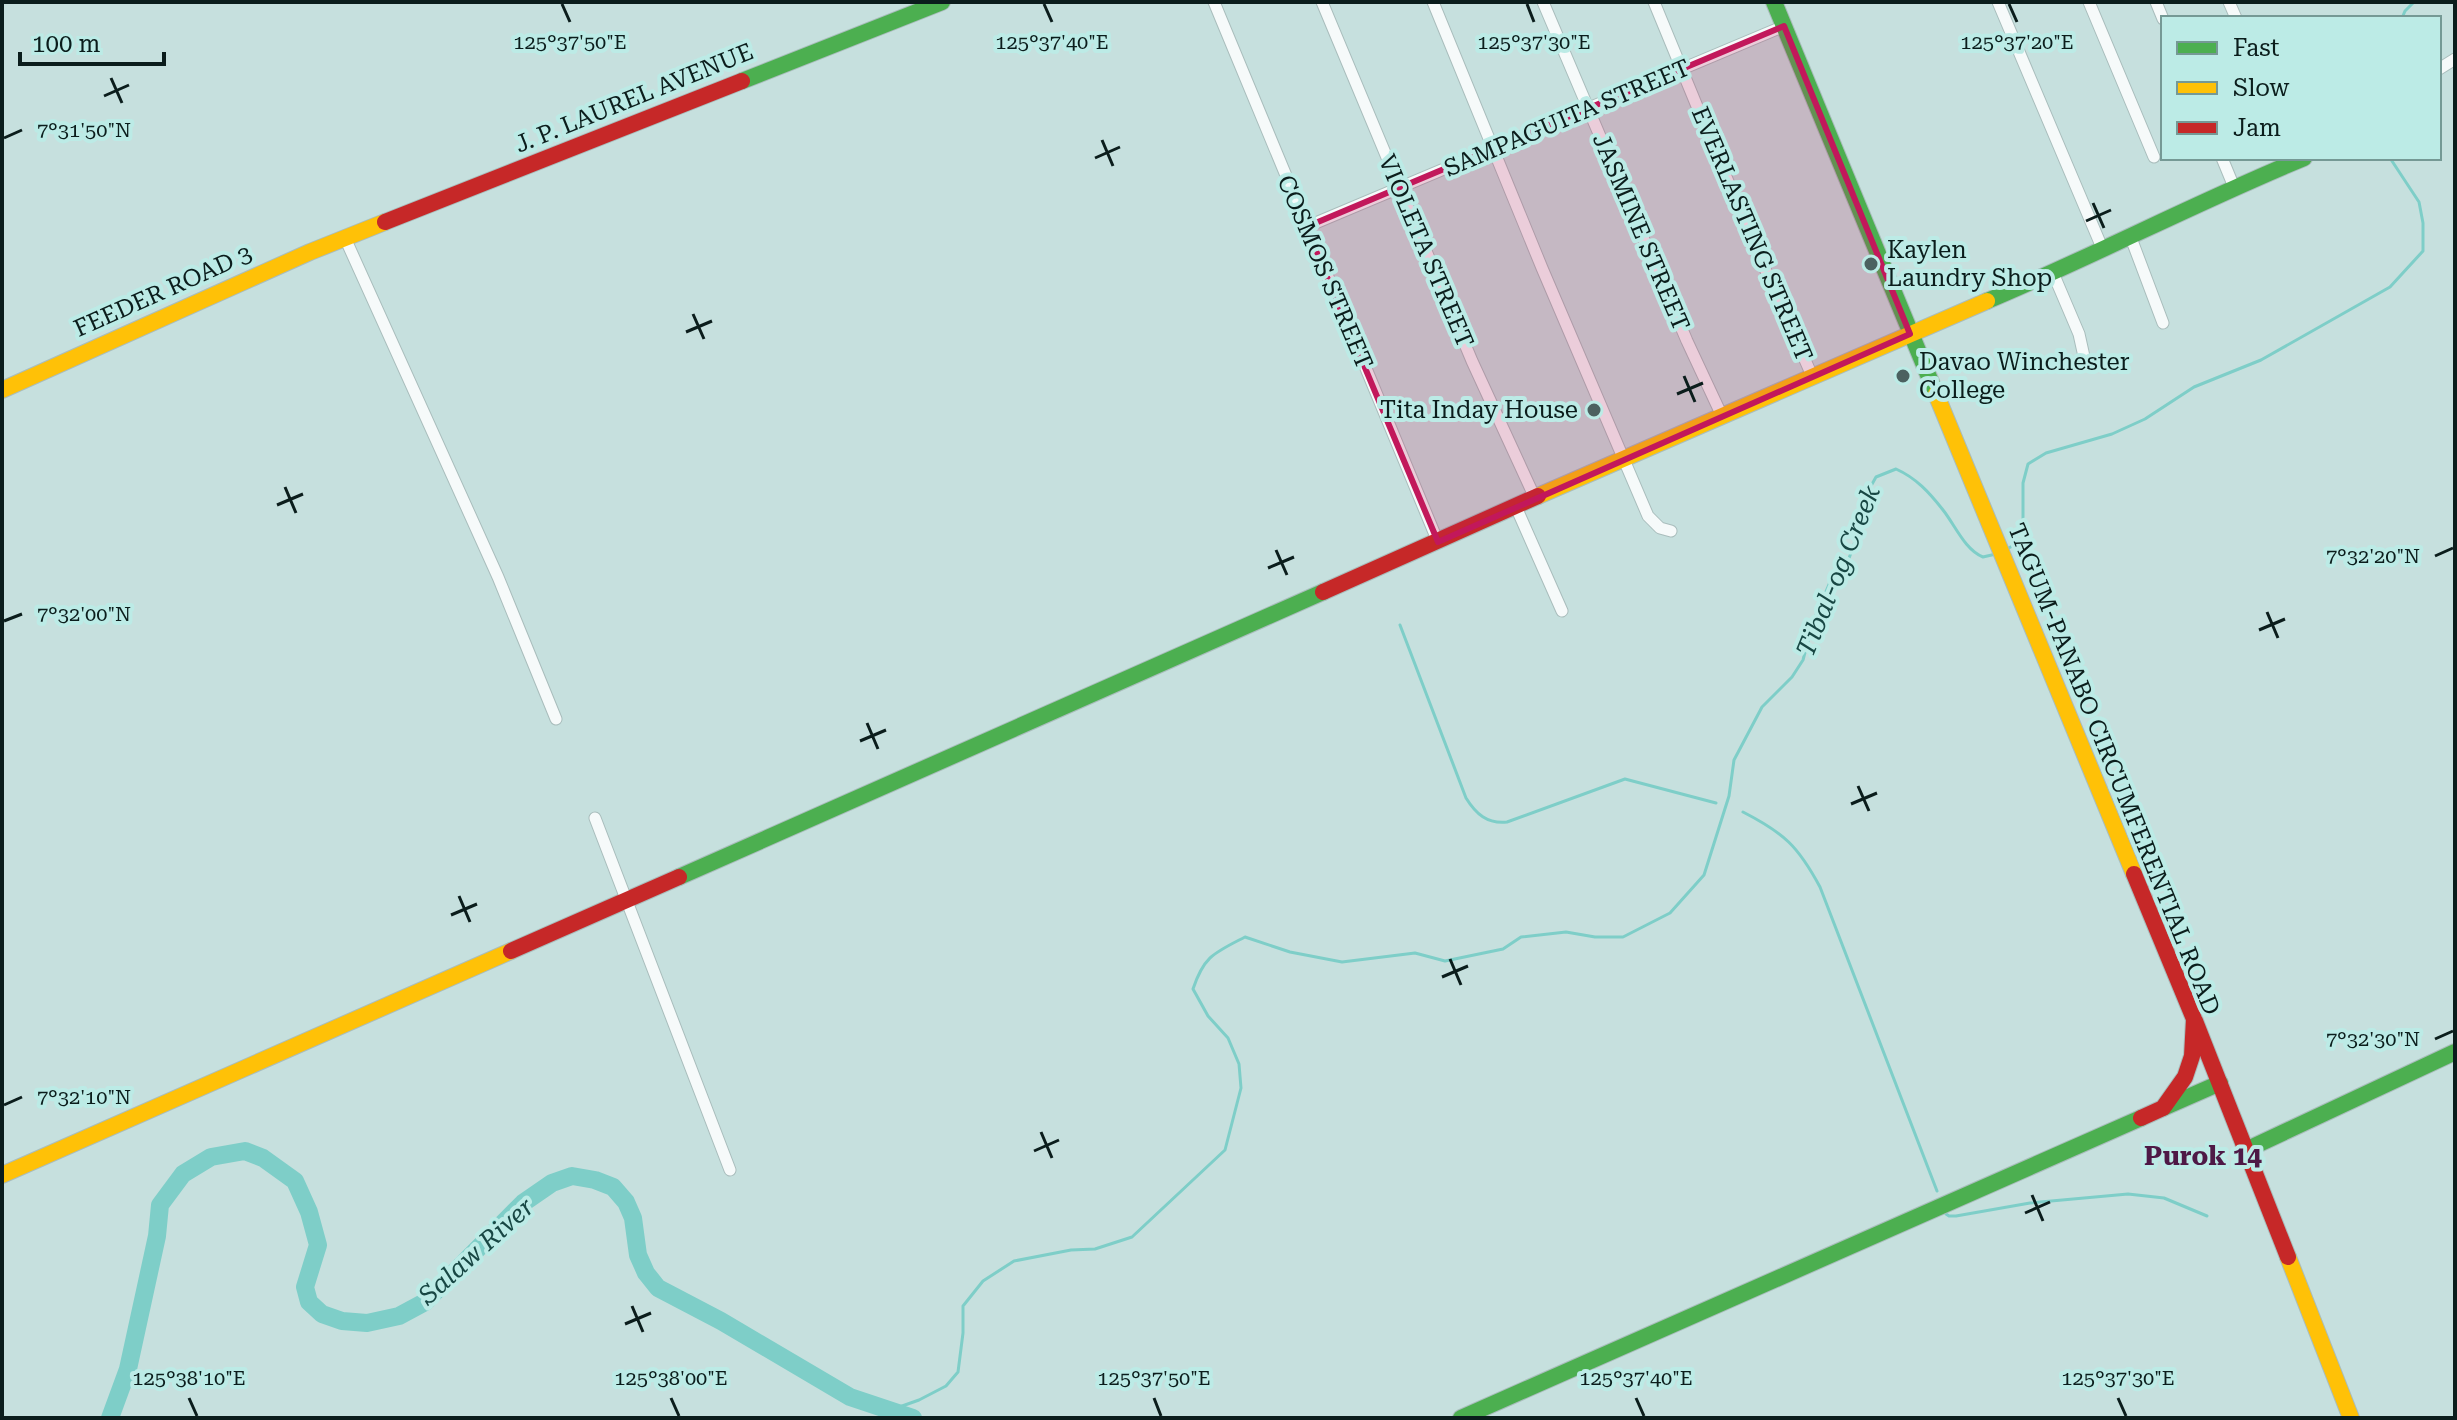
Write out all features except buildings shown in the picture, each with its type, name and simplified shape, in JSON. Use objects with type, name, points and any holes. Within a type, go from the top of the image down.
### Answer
[{"type":"street","name":"J. P. LAUREL AVENUE","points":[[345,238],[942,2]]},
{"type":"street","name":"COSMOS STREET","points":[[1214,2],[1438,542]]},
{"type":"street","name":"VIOLETA STREET","points":[[1322,2],[1472,361],[1535,498]]},
{"type":"street","points":[[1433,2],[1648,516],[1660,528],[1671,531]]},
{"type":"street","name":"JASMINE STREET","points":[[1543,2],[1722,416]]},
{"type":"street","name":"EVERLASTING STREET","points":[[1654,2],[1813,378]]},
{"type":"street","name":"TAGUM-PANABO CIRCUMFERENTIAL ROAD","points":[[1774,2],[2194,1019],[2191,1067],[2179,1089],[2163,1108]]},
{"type":"street","points":[[1998,2],[2103,250]]},
{"type":"street","points":[[2089,2],[2154,157]]},
{"type":"street","name":"SAMPAGUITA STREET","points":[[1306,227],[1784,26]]},
{"type":"street","points":[[2223,160],[2234,187]]},
{"type":"street","points":[[2,1175],[1624,458],[2053,273],[2297,160]]},
{"type":"street","name":"FEEDER ROAD 3","points":[[2,390],[345,238]]},
{"type":"street","points":[[345,238],[498,577],[556,719]]},
{"type":"street","points":[[2131,238],[2163,323]]},
{"type":"street","points":[[2053,273],[2079,334],[2085,361]]},
{"type":"street","points":[[1516,507],[1562,611]]},
{"type":"street","points":[[595,818],[730,1170]]},
{"type":"street","points":[[2194,1019],[2351,1418]]},
{"type":"street","points":[[2246,1150],[2455,1052]]},
{"type":"street","points":[[1461,1418],[2220,1083]]},
{"type":"highlighted area","points":[[1784,26],[1910,334],[1438,542],[1306,227]]},
{"type":"waterway","name":"Tibal-og Creek","points":[[2403,16],[2414,2]]},
{"type":"waterway","name":"Tibal-og Creek","points":[[2007,549],[2023,540],[2023,483],[2028,464],[2046,453],[2112,434],[2145,419],[2194,387],[2261,360],[2390,287],[2423,251],[2419,202],[2391,160]]},
{"type":"waterway","name":"Tibal-og Creek","points":[[888,1411],[946,1386],[958,1372],[963,1306],[983,1281],[1014,1261],[1071,1250],[1095,1249],[1132,1237],[1225,1150],[1241,1088],[1239,1064],[1228,1038],[1208,1016],[1193,989],[1201,969],[1212,957],[1245,937],[1290,952],[1342,962],[1415,953],[1445,961],[1503,949],[1521,937],[1566,932],[1595,937],[1623,937],[1670,913],[1704,875],[1729,796],[1734,760],[1762,707],[1792,677],[1803,660],[1813,622],[1830,582],[1848,561],[1856,539],[1862,502],[1876,477],[1896,469],[1910,477],[1933,497],[1971,549],[1983,557],[1996,554]]},
{"type":"waterway","points":[[1400,625],[1466,798],[1483,817],[1507,822],[1625,779],[1716,803]]},
{"type":"waterway","points":[[1743,812],[1789,842],[1820,887],[1937,1191]]},
{"type":"waterway","name":"Salaw River","points":[[110,1418],[128,1369],[157,1236],[160,1205],[183,1174],[211,1157],[245,1151],[263,1158],[295,1181],[309,1212],[318,1245],[305,1287],[309,1302],[322,1314],[342,1321],[367,1323],[399,1316],[425,1302],[523,1203],[552,1183],[572,1176],[595,1180],[613,1187],[626,1202],[633,1218],[638,1255],[646,1273],[658,1288],[721,1321],[850,1397],[913,1418]]},
{"type":"waterway","points":[[1946,1214],[1956,1216],[2030,1203],[2128,1194],[2164,1198],[2207,1216]]},
{"type":"traffic: fast","points":[[742,81],[942,2]]},
{"type":"traffic: fast","points":[[1774,2],[1936,394]]},
{"type":"traffic: fast","points":[[1987,301],[2299,160]]},
{"type":"traffic: fast","points":[[679,877],[1323,592]]},
{"type":"traffic: fast","points":[[2246,1150],[2455,1052]]},
{"type":"traffic: fast","points":[[2163,1108],[2220,1083]]},
{"type":"traffic: fast","points":[[1461,1418],[2141,1118]]},
{"type":"traffic: slow","points":[[2,390],[310,252],[385,222]]},
{"type":"traffic: slow","points":[[1538,496],[1987,301]]},
{"type":"traffic: slow","points":[[1936,394],[2134,874]]},
{"type":"traffic: slow","points":[[2,1175],[511,951]]},
{"type":"traffic: slow","points":[[2288,1257],[2351,1418]]},
{"type":"traffic: jam","points":[[385,222],[742,81]]},
{"type":"traffic: jam","points":[[1323,592],[1538,496]]},
{"type":"traffic: jam","points":[[2134,874],[2194,1019],[2192,1056],[2185,1077],[2163,1108],[2141,1118]]},
{"type":"traffic: jam","points":[[511,951],[679,877]]},
{"type":"traffic: jam","points":[[2195,1021],[2288,1257]]},
{"type":"place","name":"Kaylen Laundry Shop","points":[[1871,264]]},
{"type":"place","name":"Davao Winchester College","points":[[1903,376]]},
{"type":"place","name":"Tita Inday House","points":[[1594,410]]},
{"type":"district","name":"Purok 14","points":[[2203,1156]]}]
